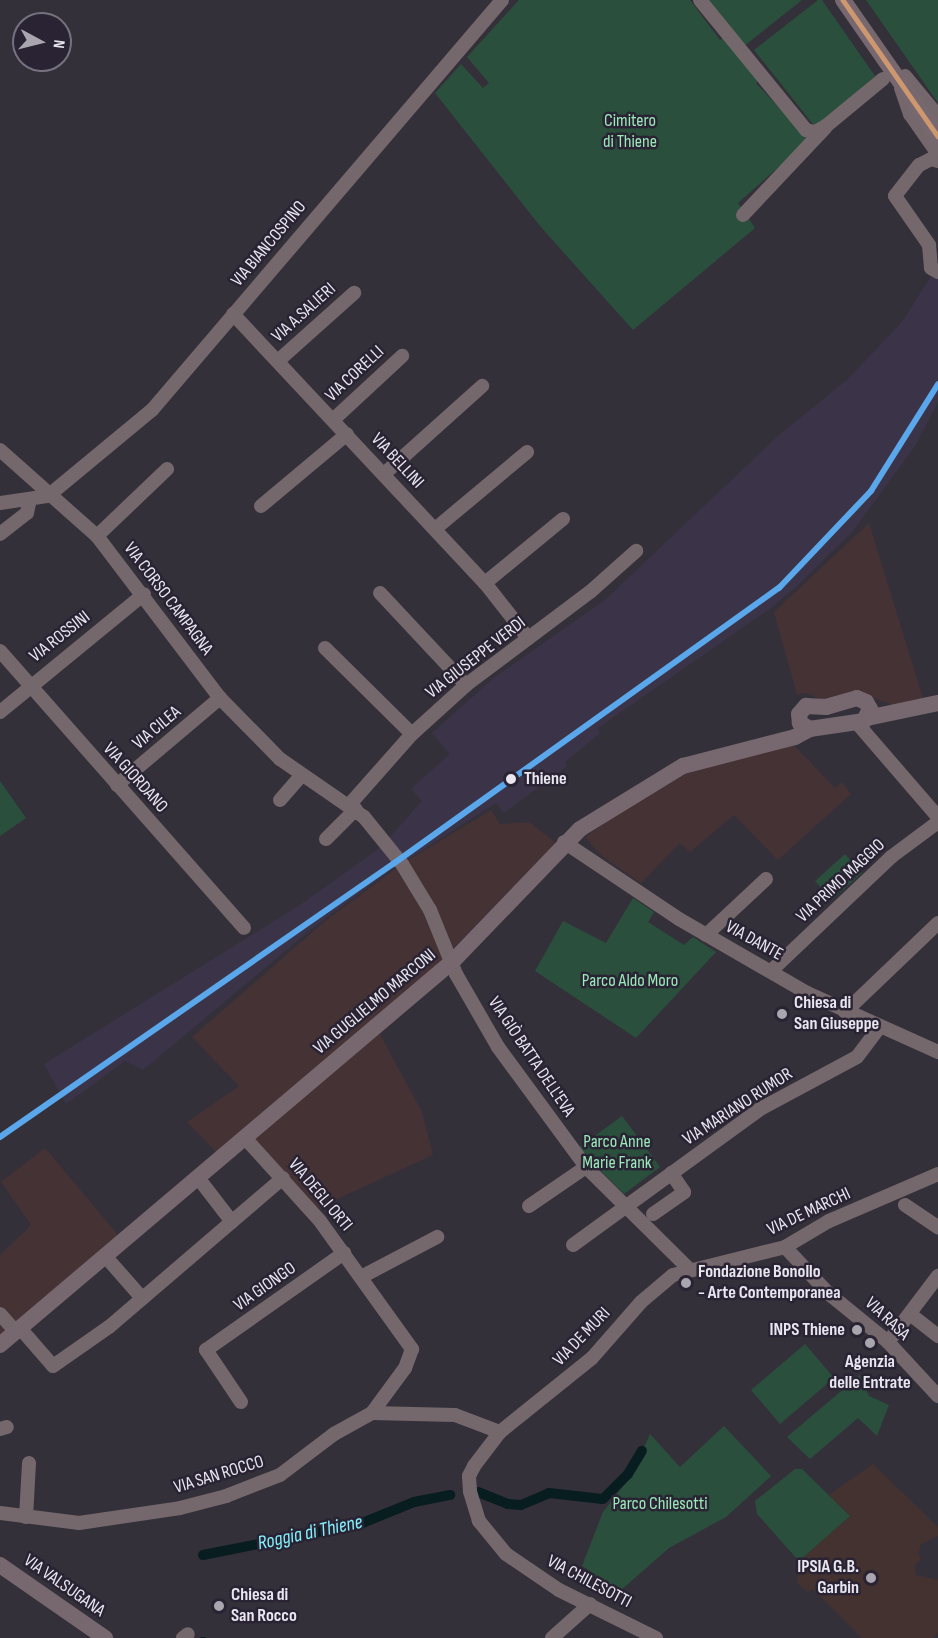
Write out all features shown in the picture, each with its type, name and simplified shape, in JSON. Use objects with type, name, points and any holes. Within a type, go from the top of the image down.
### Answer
[{"type":"main road","points":[[843,0],[886,73],[901,83],[938,136]]},
{"type":"main road","points":[[864,715],[857,698],[826,707],[809,706],[804,723],[892,712],[938,703]]},
{"type":"main road","name":"VIA GUGLIELMO MARCONI","points":[[0,1345],[199,1179],[453,961],[564,842],[621,801],[683,766],[776,739],[795,737],[804,723]]},
{"type":"main road","name":"VIA VALSUGANA","points":[[0,1565],[105,1638]]},
{"type":"street","name":"VIA BIANCOSPINO","points":[[48,496],[152,410],[502,0]]},
{"type":"street","points":[[700,0],[806,130],[815,132],[826,126]]},
{"type":"street","points":[[743,215],[826,126],[886,73],[905,76],[938,116]]},
{"type":"street","points":[[901,83],[910,114],[938,154]]},
{"type":"street","points":[[938,161],[931,159],[919,165],[895,196],[929,245],[931,268],[938,272]]},
{"type":"street","name":"VIA A.SALIERI","points":[[279,360],[354,293]]},
{"type":"street","name":"VIA BELLINI","points":[[233,314],[279,360],[485,583],[528,638]]},
{"type":"street","name":"VIA CORELLI","points":[[334,419],[402,356]]},
{"type":"street","points":[[384,474],[482,386]]},
{"type":"street","points":[[261,506],[347,434]]},
{"type":"street","name":"VIA CORSO CAMPAGNA","points":[[0,450],[48,496],[97,536],[144,594],[220,698],[280,759],[353,806],[402,864],[453,961]]},
{"type":"street","points":[[435,529],[527,452]]},
{"type":"street","points":[[97,536],[166,469]]},
{"type":"street","points":[[0,503],[48,496]]},
{"type":"street","points":[[0,534],[27,513],[30,499]]},
{"type":"street","points":[[485,583],[563,519]]},
{"type":"street","name":"VIA GIUSEPPE VERDI","points":[[353,806],[412,734],[466,685],[590,592],[636,551]]},
{"type":"street","points":[[380,593],[466,685]]},
{"type":"street","name":"VIA ROSSINI","points":[[0,712],[28,686],[144,594]]},
{"type":"street","points":[[326,648],[412,734]]},
{"type":"street","name":"VIA GIORDANO","points":[[0,651],[28,686],[244,928]]},
{"type":"street","name":"VIA CILEA","points":[[117,785],[220,698]]},
{"type":"street","points":[[864,715],[871,738],[938,817]]},
{"type":"street","points":[[280,800],[302,775]]},
{"type":"street","points":[[326,839],[353,806]]},
{"type":"street","name":"VIA PRIMO MAGGIO","points":[[771,971],[891,857],[938,822]]},
{"type":"street","name":"VIA DANTE","points":[[564,842],[706,935],[844,1012],[938,1052]]},
{"type":"street","points":[[706,935],[766,879]]},
{"type":"street","points":[[844,1012],[938,923]]},
{"type":"street","name":"VIA GIÒ BATTA DELL'EVA","points":[[453,961],[456,974],[498,1047],[586,1167],[627,1205],[690,1270]]},
{"type":"street","name":"VIA MARIANO RUMOR","points":[[573,1245],[760,1109],[857,1057],[879,1028]]},
{"type":"street","name":"VIA DEGLI ORTI","points":[[246,1139],[283,1178],[363,1276],[412,1353],[372,1413]]},
{"type":"street","points":[[530,1206],[586,1167]]},
{"type":"street","points":[[653,1214],[684,1192],[671,1173]]},
{"type":"street","name":"VIA DE MARCHI","points":[[690,1270],[785,1247],[829,1221],[938,1174]]},
{"type":"street","points":[[0,1314],[53,1366],[142,1298],[283,1178]]},
{"type":"street","points":[[199,1179],[232,1222]]},
{"type":"street","points":[[906,1205],[938,1227]]},
{"type":"street","points":[[363,1276],[437,1237]]},
{"type":"street","name":"VIA RASA","points":[[785,1247],[828,1293],[888,1342],[938,1396]]},
{"type":"street","name":"VIA GIONGO","points":[[241,1402],[206,1350],[344,1253]]},
{"type":"street","points":[[106,1257],[142,1298]]},
{"type":"street","name":"VIA DE MURI","points":[[500,1432],[592,1358],[665,1282],[690,1270]]},
{"type":"street","points":[[888,1342],[938,1276]]},
{"type":"street","points":[[910,1314],[938,1336]]},
{"type":"street","points":[[372,1413],[455,1415],[500,1432]]},
{"type":"street","name":"VIA SAN ROCCO","points":[[0,1513],[79,1523],[180,1508],[259,1486],[372,1413]]},
{"type":"street","name":"VIA CHILESOTTI","points":[[500,1432],[469,1476],[479,1521],[506,1554],[560,1590],[656,1638]]},
{"type":"street","points":[[26,1517],[29,1463]]},
{"type":"street","points":[[552,1638],[590,1604]]},
{"type":"shaded area","points":[[938,265],[938,402],[915,446],[853,531],[797,586],[771,608],[598,728],[600,733],[565,762],[567,766],[504,813],[496,803],[390,871],[314,927],[143,1070],[125,1061],[66,1104],[44,1064],[300,905],[381,847],[422,801],[411,789],[450,754],[432,733],[495,677],[605,600],[779,435],[848,379],[902,322]]},
{"type":"shaded area","points":[[869,523],[924,701],[894,706],[860,692],[825,701],[806,693],[797,695],[774,612]]},
{"type":"shaded area","points":[[790,741],[835,788],[842,782],[851,794],[778,860],[734,815],[690,852],[680,843],[641,883],[603,857],[585,837],[636,800],[692,768]]},
{"type":"shaded area","points":[[491,810],[500,824],[529,822],[556,843],[376,1027],[422,1112],[433,1155],[315,1209],[253,1144],[223,1159],[187,1122],[239,1086],[192,1037],[324,922],[402,864]]},
{"type":"shaded area","points":[[45,1148],[124,1242],[0,1345],[0,1255],[31,1225],[1,1182]]},
{"type":"shaded area","points":[[873,1464],[938,1527],[938,1536],[921,1544],[918,1553],[921,1559],[915,1565],[916,1575],[938,1580],[938,1632],[933,1638],[862,1638],[813,1589],[808,1592],[797,1583],[799,1561],[850,1516],[829,1495]]},
{"type":"green space","name":"Cimitero di Thiene","points":[[519,0],[690,0],[720,40],[727,35],[762,77],[756,83],[809,140],[738,203],[755,228],[633,330],[540,226],[435,93],[461,64],[483,88],[489,83],[467,57]]},
{"type":"green space","points":[[705,0],[802,0],[743,47]]},
{"type":"green space","points":[[818,0],[822,0],[875,76],[816,128],[754,50]]},
{"type":"green space","points":[[866,0],[938,0],[938,103]]},
{"type":"green space","points":[[0,781],[26,818],[0,836]]},
{"type":"green space","points":[[845,854],[862,873],[832,900],[815,881]]},
{"type":"green space","name":"Parco Aldo Moro","points":[[633,898],[654,912],[648,922],[684,945],[693,937],[716,952],[636,1038],[535,971],[563,921],[606,943]]},
{"type":"green space","name":"Parco Anne Marie Frank","points":[[622,1116],[660,1167],[624,1194],[578,1148]]},
{"type":"green space","points":[[805,1344],[834,1378],[780,1424],[751,1390]]},
{"type":"green space","points":[[860,1375],[869,1396],[889,1405],[877,1436],[858,1418],[810,1459],[787,1437]]},
{"type":"green space","name":"Parco Chilesotti","points":[[724,1426],[771,1476],[726,1517],[669,1548],[620,1591],[582,1566],[603,1512],[631,1476],[650,1434],[680,1467]]},
{"type":"green space","points":[[795,1469],[802,1469],[850,1516],[799,1561],[757,1514],[755,1501]]},
{"type":"waterway","name":"Roggia di Thiene","points":[[478,1492],[508,1504],[521,1505],[549,1493],[603,1499],[628,1474],[642,1451]]},
{"type":"waterway","name":"Roggia di Thiene","points":[[203,1555],[360,1524],[414,1502],[450,1495]]},
{"type":"transit line","points":[[843,0],[938,136]]},
{"type":"transit line","points":[[0,1137],[393,864],[779,588],[871,491],[938,384]]},
{"type":"place","name":"Thiene","points":[[511,779]]},
{"type":"place","name":"Chiesa di San Giuseppe","points":[[782,1014]]},
{"type":"place","name":"Fondazione Bonollo - Arte Contemporanea","points":[[686,1283]]},
{"type":"place","name":"INPS Thiene","points":[[857,1330]]},
{"type":"place","name":"Agenzia delle Entrate","points":[[870,1343]]},
{"type":"place","name":"IPSIA G.B. Garbin","points":[[871,1578]]},
{"type":"place","name":"Chiesa di San Rocco","points":[[219,1606]]}]
